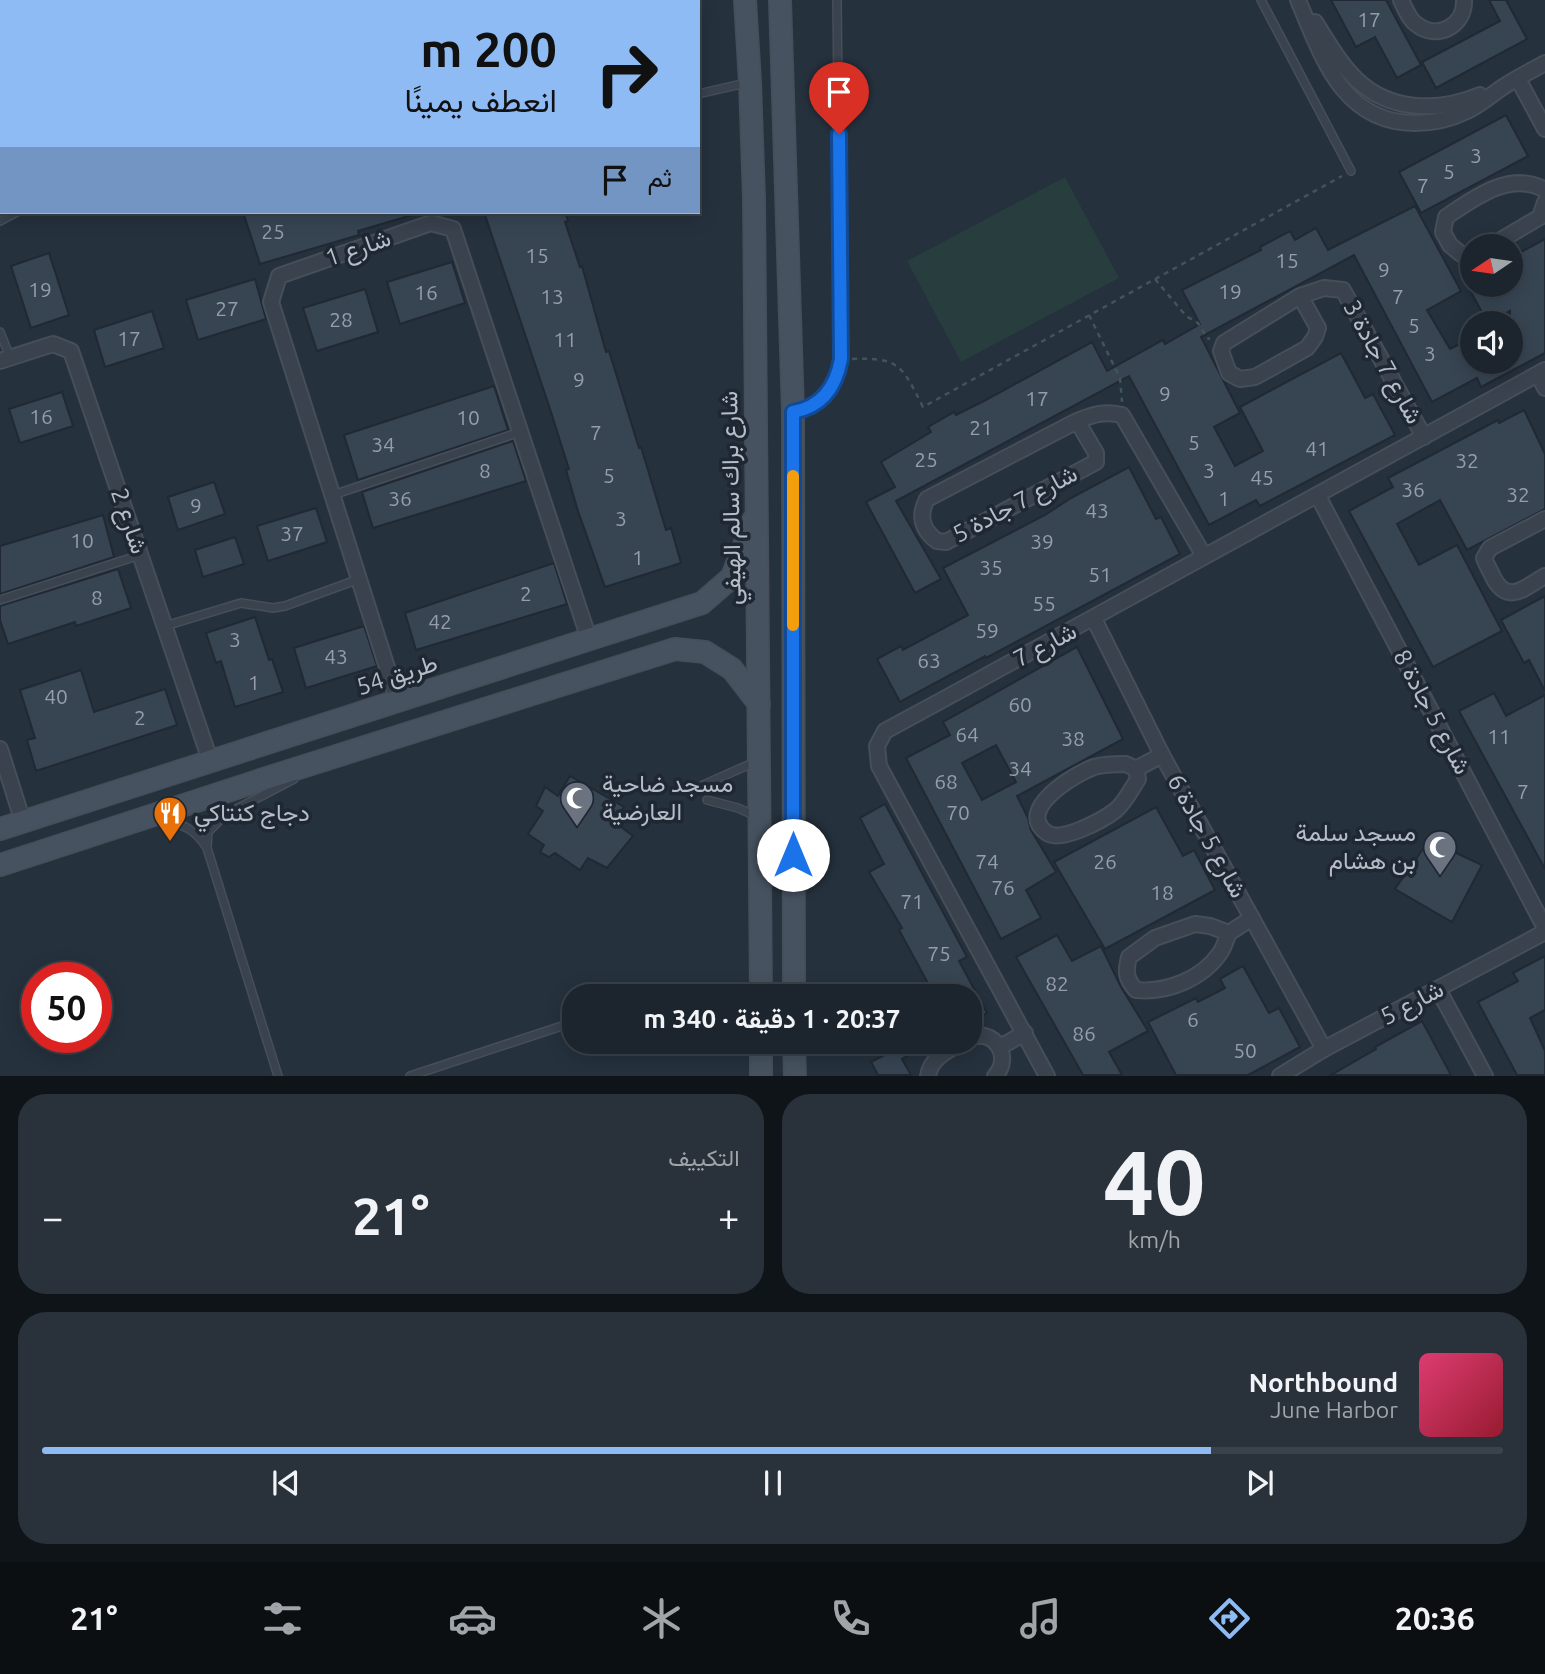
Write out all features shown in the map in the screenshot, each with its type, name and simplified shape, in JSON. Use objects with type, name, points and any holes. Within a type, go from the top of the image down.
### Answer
[{"type":"main road","name":"شارع براك سالم الهيفي","points":[[745,0],[754,198],[761,984]]},
{"type":"main road","points":[[781,2],[793,412],[794,984]]},
{"type":"main road","points":[[752,138],[769,147],[786,141]]},
{"type":"main road","points":[[754,198],[761,192],[771,191],[780,193],[787,199]]},
{"type":"main road","name":"طريق 54","points":[[0,829],[702,603],[732,577],[758,508]]},
{"type":"main road","points":[[0,865],[675,649],[705,652],[732,669],[760,704]]},
{"type":"main road","points":[[504,667],[516,677],[518,685],[511,701]]},
{"type":"main road","points":[[138,786],[132,792],[131,801],[140,815],[149,816]]},
{"type":"main road","points":[[94,800],[102,803],[110,817],[103,831]]},
{"type":"main road","points":[[759,939],[776,946],[793,938]]},
{"type":"main road","points":[[763,984],[769,973],[779,972],[788,977],[791,984]]},
{"type":"main road","points":[[761,1054],[761,1076]]},
{"type":"main road","points":[[794,1054],[795,1076]]},
{"type":"street","points":[[1299,0],[1344,66],[1358,81],[1389,100],[1413,107],[1441,106],[1465,102],[1511,82]]},
{"type":"street","points":[[1299,0],[1325,62],[1349,97],[1370,114],[1399,123],[1425,123],[1451,118],[1470,110],[1545,63]]},
{"type":"street","points":[[1401,0],[1412,22],[1429,32],[1440,31],[1457,22],[1464,15],[1464,0]]},
{"type":"street","points":[[1511,82],[1545,129]]},
{"type":"street","points":[[1460,253],[1450,245],[1443,232],[1446,217],[1469,201],[1506,184],[1533,183],[1545,190]]},
{"type":"street","points":[[1511,234],[1540,217],[1545,202]]},
{"type":"street","name":"شارع 1","points":[[398,702],[271,302],[279,276],[431,223],[453,229],[589,639]]},
{"type":"street","name":"شارع 7 جادة 3","points":[[1300,296],[1318,328],[1307,348],[1255,377],[1240,379],[1229,373],[1223,363],[1221,351],[1224,343],[1300,296],[1324,288],[1343,290],[1424,437]]},
{"type":"street","name":"شارع 2","points":[[5,360],[53,344],[71,351],[211,763]]},
{"type":"street","points":[[1541,372],[1545,388]]},
{"type":"street","name":"شارع 7","points":[[1047,1076],[879,766],[877,747],[885,731],[1541,372]]},
{"type":"street","name":"شارع 7 جادة 5","points":[[1077,421],[1096,453],[1096,462],[946,541],[937,541],[924,527],[922,508],[927,499],[1077,421],[1108,412],[1122,415]]},
{"type":"street","points":[[1122,415],[1203,556]]},
{"type":"street","name":"شارع 5 جادة 8","points":[[1318,496],[1545,930]]},
{"type":"street","points":[[1545,519],[1490,548],[1485,558],[1500,589],[1508,593],[1518,591],[1545,576]]},
{"type":"street","name":"شارع 5 جادة 6","points":[[1094,619],[1162,755],[1324,1049]]},
{"type":"street","points":[[0,749],[23,822]]},
{"type":"street","name":"شارع 5 جادة 6","points":[[1136,769],[1162,755]]},
{"type":"street","name":"شارع 5 جادة 6","points":[[1126,764],[1136,769],[1138,779],[1117,809],[1076,831],[1056,837],[1045,833],[1038,821],[1040,804],[1054,790],[1093,768],[1126,764]]},
{"type":"street","name":"شارع 5 جادة 6","points":[[1229,933],[1195,924],[1155,938],[1129,957],[1125,972],[1129,983],[1136,990],[1152,992],[1190,979],[1220,953],[1229,933],[1252,918]]},
{"type":"street","name":"شارع 5","points":[[1280,1076],[1324,1049],[1545,930]]},
{"type":"street","points":[[1438,989],[1485,1076]]},
{"type":"street","points":[[1000,1047],[1025,1033]]},
{"type":"street","points":[[982,1036],[995,1041],[1000,1047],[1003,1061],[995,1076]]},
{"type":"street","points":[[928,1076],[936,1059],[944,1054]]},
{"type":"lane","points":[[793,412],[812,408],[819,403],[835,381],[841,359],[837,0]]},
{"type":"lane","points":[[1262,1],[1352,171]]},
{"type":"lane","points":[[700,94],[750,82]]},
{"type":"lane","points":[[0,332],[5,360]]},
{"type":"lane","points":[[332,495],[520,432]]},
{"type":"lane","points":[[0,600],[141,555]]},
{"type":"lane","points":[[165,626],[242,603],[273,608],[285,606],[359,579]]},
{"type":"lane","points":[[207,848],[208,832],[225,815],[350,751]]},
{"type":"lane","points":[[703,785],[758,760]]},
{"type":"lane","points":[[707,800],[738,808],[759,818]]},
{"type":"lane","points":[[149,816],[192,830],[199,835],[207,848],[278,1076]]},
{"type":"lane","points":[[410,1076],[562,1026]]},
{"type":"lane","points":[[443,1065],[447,1076]]},
{"type":"path","points":[[841,359],[875,358],[895,365],[908,377],[923,407],[1352,171]]},
{"type":"path","points":[[1155,279],[1186,316],[1198,323],[1206,338],[1224,343]]},
{"type":"path","points":[[1089,315],[1121,378],[1122,415]]},
{"type":"green space","points":[[1065,177],[1119,278],[961,362],[907,261]]},
{"type":"building","points":[[1331,0],[1386,0],[1421,65],[1397,78],[1375,37],[1356,47]]},
{"type":"building","points":[[1489,0],[1506,0],[1527,39],[1436,88],[1422,62],[1500,21]]},
{"type":"building","points":[[1506,115],[1528,156],[1421,213],[1399,172]]},
{"type":"building","points":[[1415,206],[1460,289],[1427,310],[1450,349],[1460,344],[1460,374],[1505,374],[1481,387],[1477,378],[1432,402],[1354,255],[1201,337],[1240,413],[1214,427],[1235,466],[1263,451],[1240,407],[1341,353],[1365,398],[1373,394],[1395,435],[1260,506],[1256,500],[1209,525],[1129,376],[896,501],[941,579],[915,593],[866,502],[895,487],[881,462],[931,432],[928,427],[954,412],[956,415],[984,401],[1092,342],[1107,371],[1163,340],[1165,344],[1200,324],[1182,290],[1261,250],[1260,247],[1290,231],[1295,240],[1316,228],[1328,250]]},
{"type":"building","points":[[244,214],[412,215],[358,231],[359,235],[260,264]]},
{"type":"building","points":[[485,214],[566,214],[568,221],[565,222],[580,267],[582,266],[606,352],[609,351],[666,530],[671,528],[681,563],[605,587],[578,511],[566,470],[569,469]]},
{"type":"building","points":[[1545,239],[1545,353],[1523,365],[1523,311],[1481,311],[1474,298],[1522,298],[1523,251]]},
{"type":"building","points":[[49,253],[69,315],[31,328],[11,266]]},
{"type":"building","points":[[452,262],[465,303],[400,324],[387,282]]},
{"type":"building","points":[[255,279],[266,319],[198,340],[186,300]]},
{"type":"building","points":[[365,289],[378,332],[317,351],[303,308]]},
{"type":"building","points":[[152,311],[164,348],[105,367],[94,330]]},
{"type":"building","points":[[494,386],[508,430],[358,480],[344,435]]},
{"type":"building","points":[[62,392],[73,426],[20,443],[9,409]]},
{"type":"building","points":[[1524,410],[1545,454],[1545,509],[1467,550],[1440,500],[1397,524],[1419,565],[1457,545],[1502,631],[1433,667],[1349,511],[1393,487],[1388,478],[1498,420],[1499,423]]},
{"type":"building","points":[[513,441],[526,481],[373,528],[362,492]]},
{"type":"building","points":[[1129,467],[1156,519],[1161,517],[1180,554],[900,702],[877,659],[901,646],[903,650],[968,615],[943,568]]},
{"type":"building","points":[[214,482],[225,514],[178,530],[168,497]]},
{"type":"building","points":[[316,508],[327,542],[268,561],[257,526]]},
{"type":"building","points":[[103,515],[114,557],[0,594],[0,546]]},
{"type":"building","points":[[235,537],[244,564],[203,577],[195,550]]},
{"type":"building","points":[[554,563],[567,604],[416,650],[405,613]]},
{"type":"building","points":[[118,569],[131,608],[76,626],[75,622],[8,644],[0,620],[0,606]]},
{"type":"building","points":[[1545,596],[1545,691],[1529,660],[1524,663],[1501,620]]},
{"type":"building","points":[[255,617],[283,692],[235,707],[221,661],[216,663],[206,633]]},
{"type":"building","points":[[364,626],[377,666],[306,688],[294,648]]},
{"type":"building","points":[[1077,647],[1123,739],[1017,796],[1031,830],[1056,872],[1026,890],[1041,918],[1001,939],[906,758],[950,735],[943,722]],"holes":[[[996,745],[1016,782],[982,800],[962,763]]]},
{"type":"building","points":[[81,670],[94,712],[165,689],[177,725],[36,771],[27,740],[35,738],[20,690]]},
{"type":"building","points":[[1494,693],[1506,716],[1545,695],[1545,869],[1459,711]]},
{"type":"building","name":"مسجد ضاحية العارضية","points":[[570,776],[624,807],[613,821],[633,836],[607,868],[588,858],[580,870],[555,853],[549,857],[540,852],[544,845],[528,834],[543,811],[536,806],[545,787],[558,796]]},
{"type":"building","points":[[885,804],[967,957],[959,961],[971,984],[928,984],[899,930],[902,928],[869,872],[884,864],[860,818]]},
{"type":"building","points":[[1156,807],[1183,856],[1194,850],[1215,890],[1105,949],[1054,862]]},
{"type":"building","name":"مسجد سلمة بن هشام","points":[[1423,849],[1444,863],[1452,851],[1482,865],[1452,922],[1395,889]]},
{"type":"building","points":[[1057,935],[1072,961],[1101,946],[1121,987],[1148,1031],[1109,1052],[1122,1075],[1083,1075],[1016,957]]},
{"type":"building","points":[[1545,956],[1545,1010],[1530,1018],[1545,1051],[1545,1075],[1517,1075],[1478,1002],[1518,981],[1513,973]]},
{"type":"building","points":[[1243,966],[1269,1013],[1279,1008],[1300,1047],[1248,1075],[1176,1075],[1148,1022],[1196,998],[1198,1002],[1225,988],[1220,979]]},
{"type":"building","points":[[1422,1021],[1451,1075],[1331,1075],[1376,1049],[1375,1047]]},
{"type":"building","points":[[886,1054],[911,1054],[902,1059],[911,1075],[878,1075],[871,1062]]},
{"type":"slow traffic","points":[[793,476],[793,625]]},
{"type":"place","name":"مسجد ضاحية العارضية","points":[[577,828]]},
{"type":"place","name":"دجاج كنتاكي","points":[[170,843]]},
{"type":"place","name":"مسجد سلمة بن هشام","points":[[1440,877]]},
{"type":"route","points":[[793,855],[793,412],[812,408],[819,403],[835,381],[841,359],[839,134]]}]
